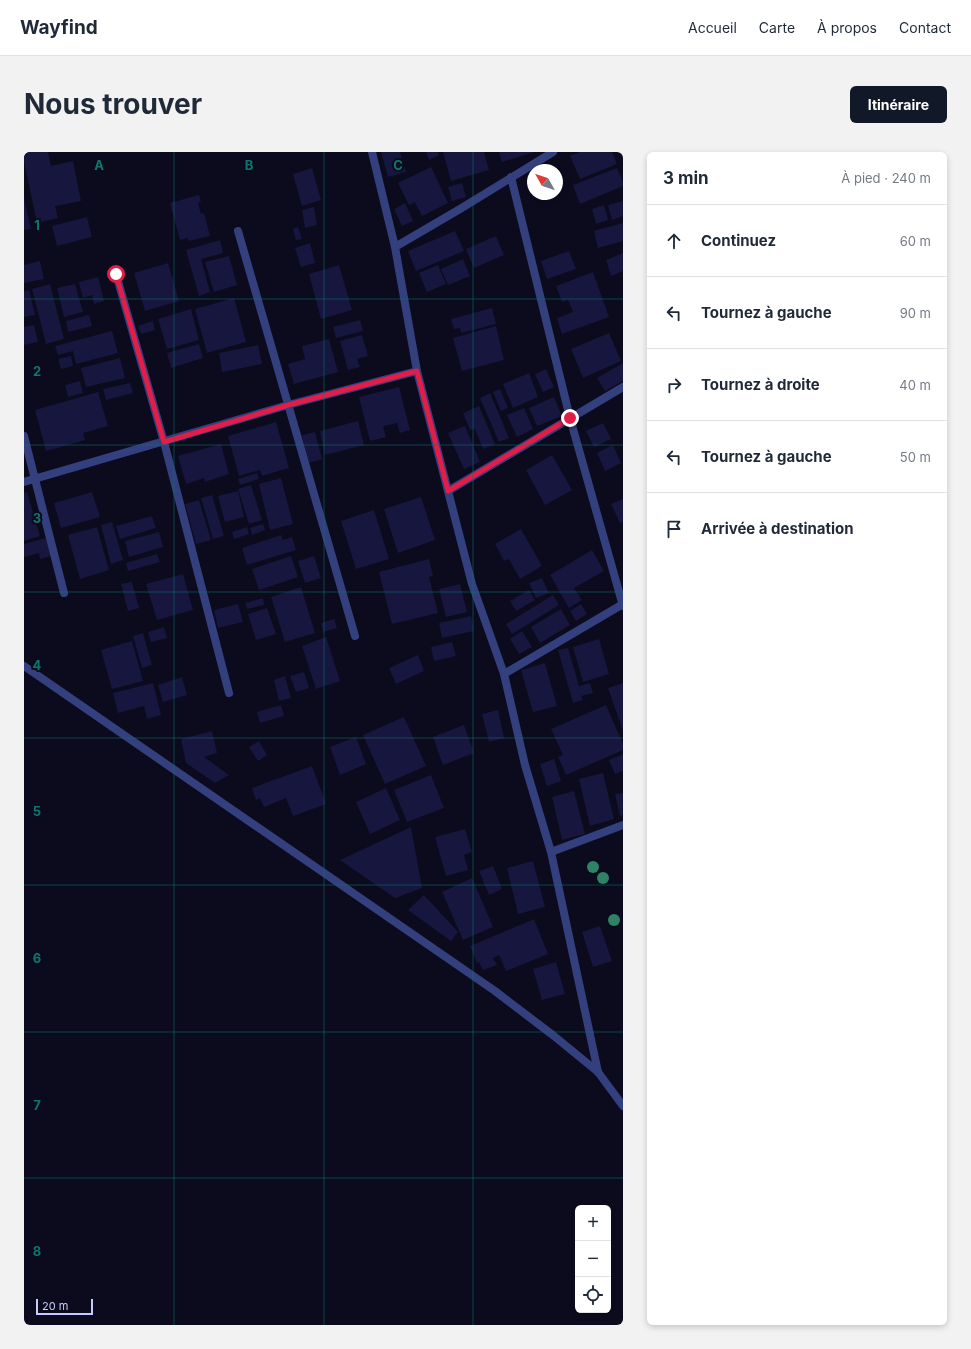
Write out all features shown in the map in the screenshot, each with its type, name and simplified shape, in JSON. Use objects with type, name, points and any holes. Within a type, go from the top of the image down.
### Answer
[{"type":"street","points":[[372,152],[395,247],[417,371],[472,584],[504,674],[526,764],[551,852],[598,1072]]},
{"type":"street","points":[[395,247],[553,152]]},
{"type":"street","points":[[504,674],[623,605],[570,418],[511,177]]},
{"type":"street","points":[[238,231],[354,636]]},
{"type":"street","points":[[116,274],[164,442],[229,693]]},
{"type":"street","points":[[24,482],[288,405],[417,371]]},
{"type":"street","points":[[448,491],[623,387]]},
{"type":"street","points":[[24,436],[64,593]]},
{"type":"street","points":[[24,666],[495,991],[598,1072],[623,1106]]},
{"type":"street","points":[[551,852],[623,825]]},
{"type":"building","points":[[24,152],[48,152],[51,166],[73,161],[81,201],[55,206],[58,218],[37,223],[24,161]]},
{"type":"building","points":[[381,152],[400,152],[406,172],[388,177]]},
{"type":"building","points":[[426,152],[438,152],[439,155],[429,160]]},
{"type":"building","points":[[443,152],[484,152],[489,170],[451,181]]},
{"type":"building","points":[[499,152],[534,152],[502,162]]},
{"type":"building","points":[[580,152],[612,152],[617,164],[580,179],[570,156]]},
{"type":"building","points":[[431,167],[448,203],[422,216],[415,202],[409,205],[398,183]]},
{"type":"building","points":[[312,168],[321,200],[302,206],[293,174]]},
{"type":"building","points":[[617,168],[623,182],[623,186],[580,204],[573,185]]},
{"type":"building","points":[[462,183],[466,197],[452,201],[448,187]]},
{"type":"building","points":[[199,195],[201,202],[198,203],[201,214],[204,213],[210,236],[188,241],[188,238],[180,240],[170,203]]},
{"type":"building","points":[[24,199],[31,229],[24,230]]},
{"type":"building","points":[[623,201],[623,216],[612,220],[608,205]]},
{"type":"building","points":[[405,203],[413,221],[402,226],[394,209]]},
{"type":"building","points":[[604,205],[608,220],[596,224],[592,209]]},
{"type":"building","points":[[314,207],[317,225],[305,228],[302,210]]},
{"type":"building","points":[[87,217],[92,237],[57,246],[52,226]]},
{"type":"building","points":[[623,223],[623,241],[598,248],[594,231]]},
{"type":"building","points":[[298,227],[302,239],[296,240],[293,229]]},
{"type":"building","points":[[455,231],[464,251],[416,271],[408,251]]},
{"type":"building","points":[[496,236],[504,255],[474,268],[466,249]]},
{"type":"building","points":[[220,240],[223,253],[201,259],[210,292],[199,296],[186,250]]},
{"type":"building","points":[[310,243],[315,263],[301,267],[295,248]]},
{"type":"building","points":[[569,251],[576,269],[547,279],[541,261]]},
{"type":"building","points":[[623,253],[623,271],[611,276],[606,260]]},
{"type":"building","points":[[229,256],[237,285],[214,292],[205,262]]},
{"type":"building","points":[[463,259],[470,276],[448,285],[441,269]]},
{"type":"building","points":[[40,261],[44,279],[24,283],[24,265]]},
{"type":"building","points":[[168,263],[179,301],[145,311],[134,273]]},
{"type":"building","points":[[339,265],[352,310],[321,319],[309,274]]},
{"type":"building","points":[[438,265],[446,284],[427,292],[419,273]]},
{"type":"building","points":[[593,272],[609,317],[562,334],[557,318],[573,312],[568,300],[562,302],[556,286]]},
{"type":"building","points":[[98,277],[104,301],[94,304],[92,295],[83,298],[79,282]]},
{"type":"building","points":[[50,284],[64,339],[46,344],[32,289]]},
{"type":"building","points":[[75,284],[83,312],[64,317],[57,288]]},
{"type":"building","points":[[29,290],[35,315],[24,317],[24,291]]},
{"type":"building","points":[[234,298],[246,342],[207,353],[195,309]]},
{"type":"building","points":[[492,308],[496,324],[461,333],[460,328],[454,329],[451,319]]},
{"type":"building","points":[[191,309],[199,340],[167,349],[158,319]]},
{"type":"building","points":[[89,315],[92,326],[68,332],[66,321]]},
{"type":"building","points":[[360,320],[363,331],[336,338],[333,327]]},
{"type":"building","points":[[153,321],[155,330],[141,334],[138,326]]},
{"type":"building","points":[[34,325],[38,342],[24,345],[24,327]]},
{"type":"building","points":[[496,326],[504,360],[462,371],[453,338]]},
{"type":"building","points":[[112,331],[118,353],[76,364],[73,351],[58,355],[55,346]]},
{"type":"building","points":[[609,333],[621,361],[583,378],[571,349]]},
{"type":"building","points":[[362,335],[368,356],[357,359],[360,367],[348,370],[340,341]]},
{"type":"building","points":[[329,339],[338,372],[294,384],[288,364],[305,359],[302,346]]},
{"type":"building","points":[[199,344],[203,358],[171,368],[167,353]]},
{"type":"building","points":[[258,345],[262,364],[222,372],[219,353]]},
{"type":"building","points":[[71,356],[73,366],[61,369],[58,359]]},
{"type":"building","points":[[120,358],[125,378],[86,387],[81,368]]},
{"type":"building","points":[[623,363],[623,381],[605,391],[597,378]]},
{"type":"building","points":[[546,369],[554,387],[543,392],[535,374]]},
{"type":"building","points":[[529,373],[538,397],[513,408],[503,384]]},
{"type":"building","points":[[80,381],[83,393],[68,397],[65,385]]},
{"type":"building","points":[[130,383],[133,393],[106,400],[103,389]]},
{"type":"building","points":[[399,387],[410,430],[400,433],[397,423],[383,426],[386,437],[370,441],[359,397]]},
{"type":"building","points":[[500,389],[508,408],[501,411],[493,392]]},
{"type":"building","points":[[98,392],[108,426],[83,433],[85,440],[46,451],[35,410]]},
{"type":"building","points":[[490,393],[509,438],[499,442],[480,398]]},
{"type":"building","points":[[554,397],[562,416],[537,426],[529,408]]},
{"type":"building","points":[[479,406],[495,444],[483,449],[475,429],[470,430],[463,413]]},
{"type":"building","points":[[524,408],[533,429],[517,437],[507,415]]},
{"type":"building","points":[[358,421],[364,445],[325,455],[320,431]]},
{"type":"building","points":[[276,422],[289,468],[262,476],[260,470],[239,476],[228,436]]},
{"type":"building","points":[[603,423],[611,439],[594,447],[586,431]]},
{"type":"building","points":[[465,426],[480,462],[464,469],[448,433]]},
{"type":"building","points":[[315,432],[322,459],[308,463],[302,435]]},
{"type":"building","points":[[221,444],[229,474],[205,482],[204,478],[186,484],[178,456]]},
{"type":"building","points":[[613,445],[621,463],[605,471],[597,453]]},
{"type":"building","points":[[552,455],[572,490],[545,505],[526,470]]},
{"type":"building","points":[[257,473],[259,479],[240,485],[238,479]]},
{"type":"building","points":[[281,478],[293,524],[270,530],[259,484]]},
{"type":"building","points":[[251,485],[262,520],[249,524],[238,489]]},
{"type":"building","points":[[238,491],[244,517],[225,522],[218,496]]},
{"type":"building","points":[[27,492],[40,536],[24,541],[24,493]]},
{"type":"building","points":[[92,492],[100,517],[61,528],[54,503]]},
{"type":"building","points":[[212,495],[224,536],[213,539],[201,498]]},
{"type":"building","points":[[421,497],[435,540],[398,553],[384,509]]},
{"type":"building","points":[[623,499],[623,522],[620,523],[611,504]]},
{"type":"building","points":[[199,500],[211,540],[196,544],[185,504]]},
{"type":"building","points":[[374,510],[389,559],[356,569],[341,521]]},
{"type":"building","points":[[152,516],[156,528],[120,539],[116,526]]},
{"type":"building","points":[[112,522],[123,560],[111,564],[101,525]]},
{"type":"building","points":[[263,524],[265,530],[252,535],[250,528]]},
{"type":"building","points":[[97,527],[109,570],[80,579],[68,535]]},
{"type":"building","points":[[247,527],[249,534],[234,539],[232,532]]},
{"type":"building","points":[[521,529],[542,566],[520,579],[509,559],[504,561],[495,544]]},
{"type":"building","points":[[159,532],[163,547],[129,557],[125,541]]},
{"type":"building","points":[[281,535],[283,540],[292,537],[296,550],[247,565],[242,548]]},
{"type":"building","points":[[46,538],[51,556],[40,559],[39,553],[24,557],[24,544]]},
{"type":"building","points":[[592,550],[604,571],[574,588],[582,600],[569,608],[550,575]]},
{"type":"building","points":[[157,554],[160,562],[128,571],[126,563]]},
{"type":"building","points":[[291,556],[298,577],[259,590],[252,569]]},
{"type":"building","points":[[314,556],[321,578],[305,583],[298,561]]},
{"type":"building","points":[[429,559],[433,576],[429,577],[438,613],[392,624],[379,572]]},
{"type":"building","points":[[183,574],[193,610],[157,620],[146,584]]},
{"type":"building","points":[[542,578],[549,593],[536,598],[529,583]]},
{"type":"building","points":[[132,582],[139,608],[128,611],[121,584]]},
{"type":"building","points":[[460,584],[467,612],[446,617],[439,589]]},
{"type":"building","points":[[301,587],[315,633],[285,642],[271,597]]},
{"type":"building","points":[[529,590],[535,600],[516,611],[510,601]]},
{"type":"building","points":[[553,595],[559,605],[512,634],[506,624]]},
{"type":"building","points":[[263,598],[264,605],[247,609],[245,603]]},
{"type":"building","points":[[238,604],[243,622],[218,628],[214,610]]},
{"type":"building","points":[[581,604],[587,614],[576,621],[570,611]]},
{"type":"building","points":[[267,608],[276,634],[256,640],[248,614]]},
{"type":"building","points":[[561,609],[570,625],[540,643],[531,627]]},
{"type":"building","points":[[471,616],[474,631],[442,638],[439,623]]},
{"type":"building","points":[[334,619],[337,628],[323,632],[321,623]]},
{"type":"building","points":[[164,627],[167,638],[151,642],[148,632]]},
{"type":"building","points":[[522,631],[532,647],[519,654],[510,639]]},
{"type":"building","points":[[143,633],[152,665],[142,668],[133,636]]},
{"type":"building","points":[[326,637],[340,681],[316,689],[302,646]]},
{"type":"building","points":[[599,639],[609,674],[583,682],[573,647]]},
{"type":"building","points":[[132,641],[143,681],[112,689],[101,650]]},
{"type":"building","points":[[452,642],[456,656],[434,661],[431,647]]},
{"type":"building","points":[[568,648],[579,686],[590,683],[593,693],[581,696],[583,700],[573,703],[558,650]]},
{"type":"building","points":[[418,655],[424,671],[396,684],[389,668]]},
{"type":"building","points":[[545,663],[557,706],[533,712],[521,670]]},
{"type":"building","points":[[304,672],[309,688],[296,692],[290,676]]},
{"type":"building","points":[[285,676],[291,698],[279,701],[274,680]]},
{"type":"building","points":[[182,677],[187,695],[163,702],[158,685]]},
{"type":"building","points":[[153,683],[161,715],[147,719],[144,706],[118,713],[113,693]]},
{"type":"building","points":[[623,683],[623,731],[608,688]]},
{"type":"building","points":[[281,705],[284,716],[260,723],[257,712]]},
{"type":"building","points":[[606,705],[623,744],[623,750],[566,775],[558,757],[563,755],[551,729]]},
{"type":"building","points":[[498,710],[504,738],[489,742],[482,714]]},
{"type":"building","points":[[404,717],[426,766],[385,784],[363,735]]},
{"type":"building","points":[[464,725],[474,753],[443,765],[433,737]]},
{"type":"building","points":[[212,731],[217,753],[204,757],[229,775],[215,783],[186,763],[181,739]]},
{"type":"building","points":[[356,737],[366,764],[340,775],[330,747]]},
{"type":"building","points":[[259,741],[267,755],[258,761],[249,747]]},
{"type":"building","points":[[623,754],[623,771],[615,774],[609,760]]},
{"type":"building","points":[[554,759],[561,781],[547,786],[540,764]]},
{"type":"building","points":[[312,766],[326,804],[293,816],[286,798],[264,807],[260,798],[256,800],[252,788]]},
{"type":"building","points":[[603,773],[614,819],[590,826],[579,779]]},
{"type":"building","points":[[431,775],[444,808],[407,822],[394,790]]},
{"type":"building","points":[[386,788],[400,820],[370,834],[356,802]]},
{"type":"building","points":[[574,791],[585,834],[562,840],[552,797]]},
{"type":"building","points":[[623,793],[623,815],[620,816],[615,794]]},
{"type":"building","points":[[411,827],[422,888],[395,898],[340,860]]},
{"type":"building","points":[[465,829],[472,852],[464,855],[468,870],[446,876],[435,837]]},
{"type":"building","points":[[533,861],[545,907],[518,914],[507,868]]},
{"type":"building","points":[[493,866],[502,889],[489,895],[479,871]]},
{"type":"building","points":[[472,878],[493,927],[463,940],[442,892]]},
{"type":"building","points":[[424,895],[458,932],[451,941],[408,910]]},
{"type":"building","points":[[534,919],[548,954],[506,971],[499,955],[493,958],[497,965],[483,970],[479,962],[477,963],[470,946]]},
{"type":"building","points":[[600,926],[612,961],[593,967],[582,932]]},
{"type":"building","points":[[556,962],[565,994],[542,1000],[533,969]]},
{"type":"route","points":[[116,274],[164,442],[288,405],[417,371],[448,491],[570,418]]}]
